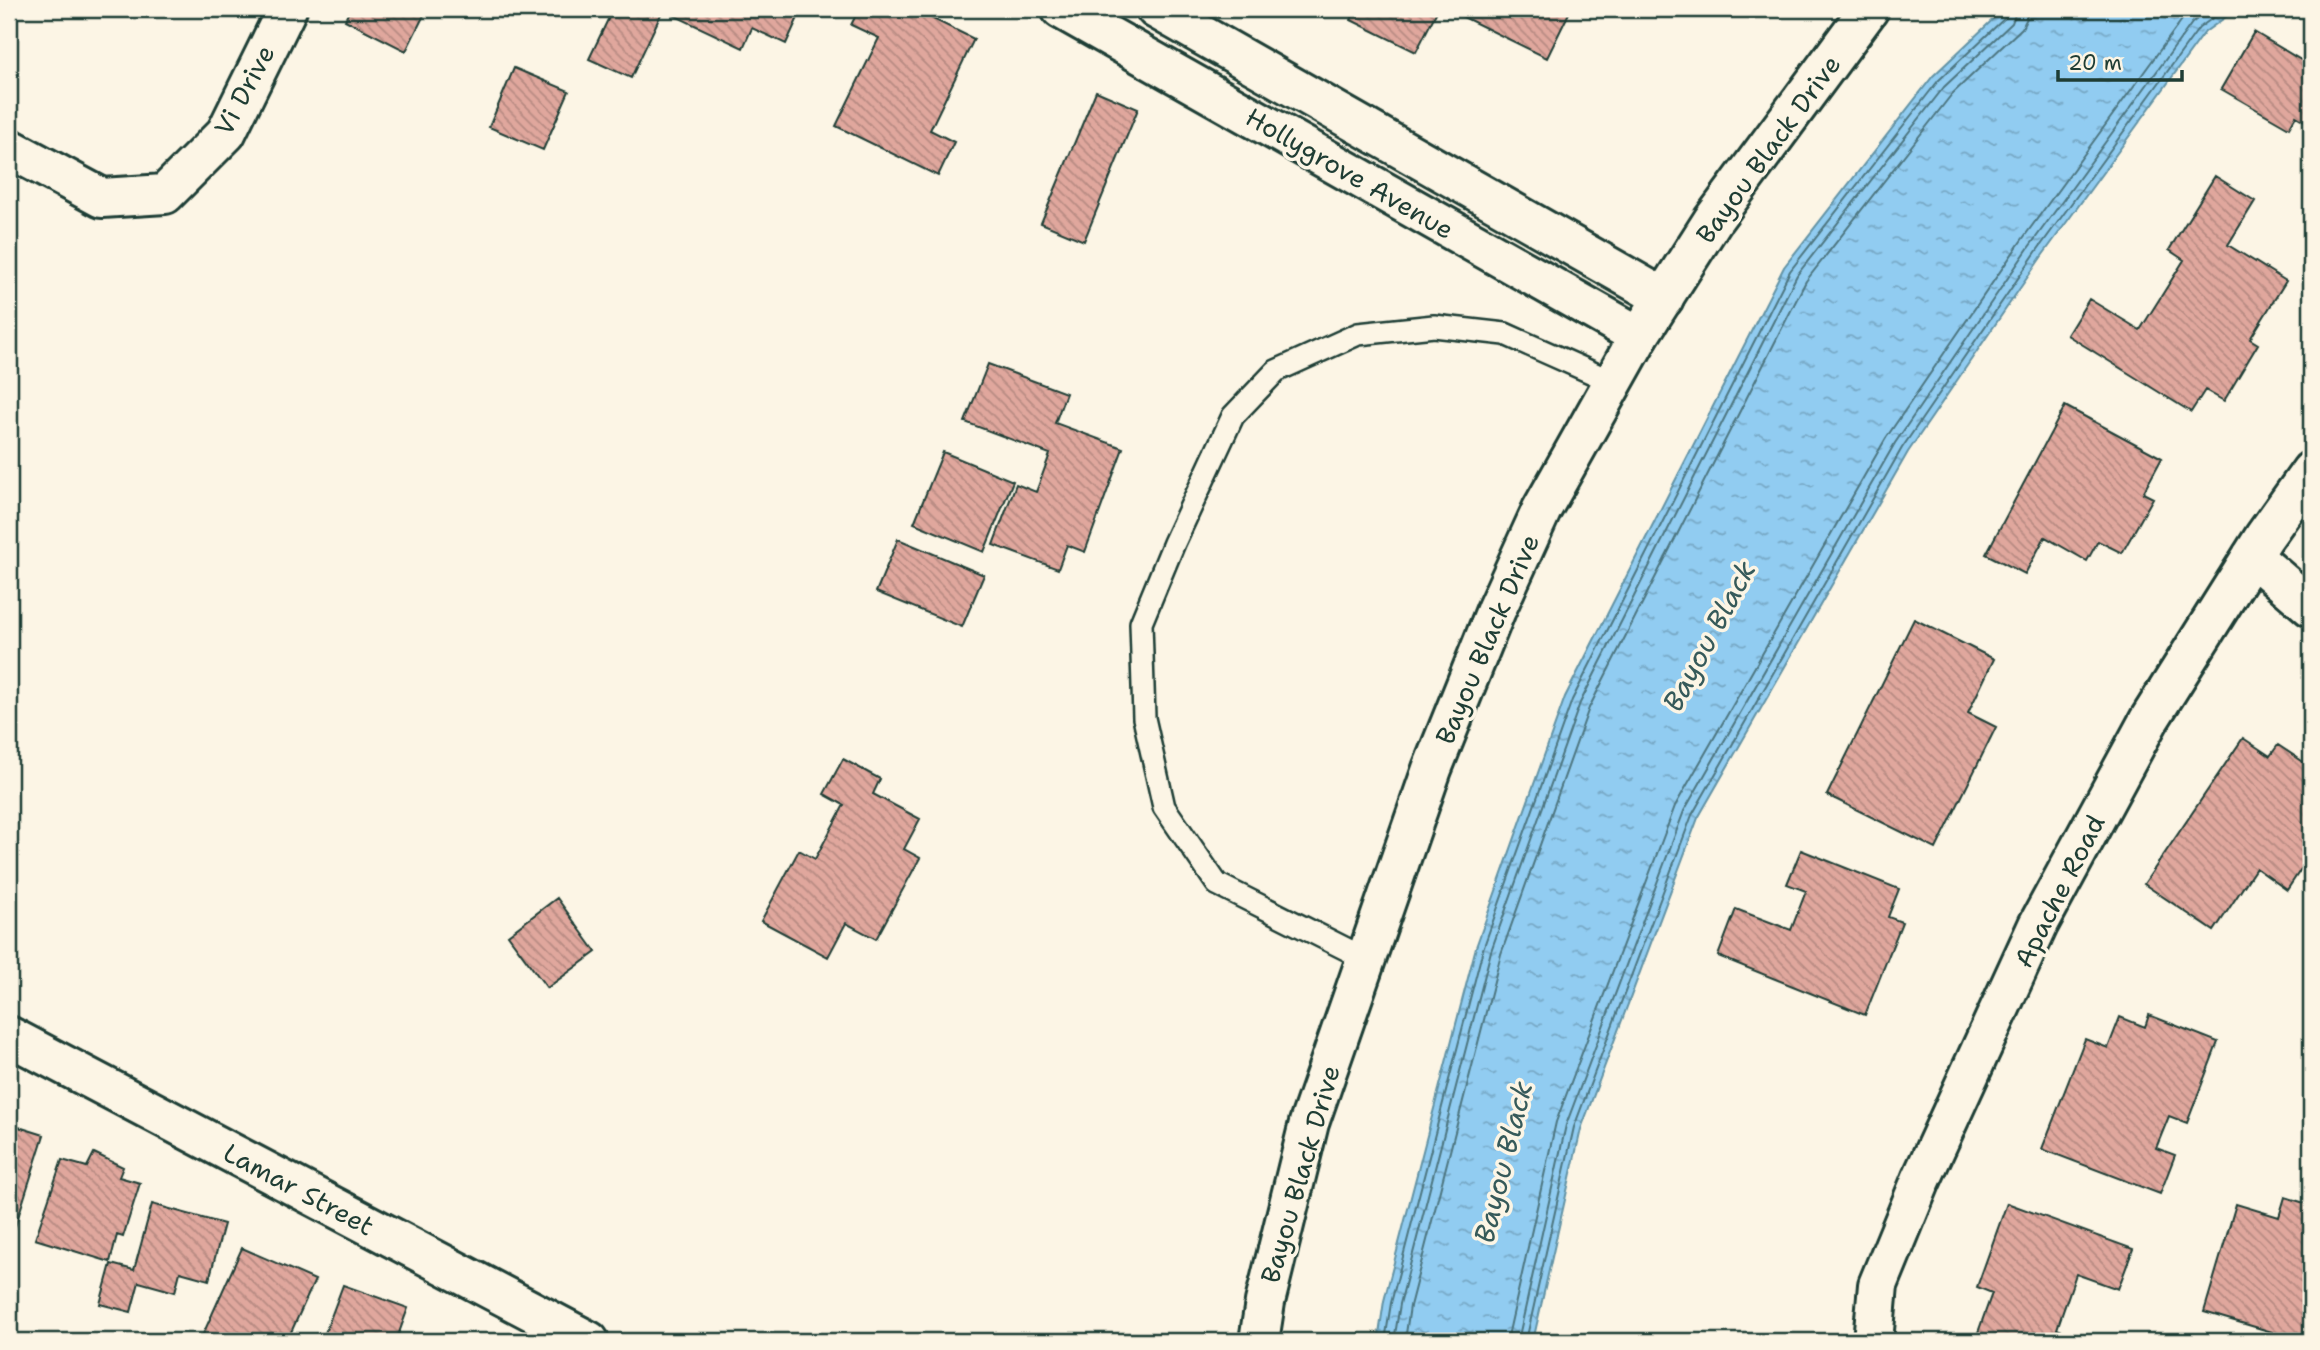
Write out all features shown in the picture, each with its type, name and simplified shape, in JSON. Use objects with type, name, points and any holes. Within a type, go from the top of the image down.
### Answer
[{"type":"street","name":"Vi Drive","points":[[9,148],[102,198],[165,194],[226,133],[287,9]]},
{"type":"street","name":"Hollygrove Avenue","points":[[1061,9],[1639,336]]},
{"type":"street","name":"Hollygrove Avenue","points":[[1156,9],[1664,298]]},
{"type":"street","name":"Bayou Black Drive","points":[[1259,1341],[1265,1302],[1309,1123],[1432,769],[1496,610],[1542,509],[1639,336],[1713,220],[1869,9]]},
{"type":"street","name":"Apache Road","points":[[1873,1341],[1878,1285],[1927,1168],[2038,925],[2149,720],[2252,556],[2311,471]]},
{"type":"street","points":[[2252,556],[2311,607]]},
{"type":"street","name":"Lamar Street","points":[[9,1036],[589,1341]]},
{"type":"lane","points":[[1366,959],[1217,884],[1164,807],[1144,718],[1141,623],[1174,542],[1233,416],[1276,371],[1358,334],[1434,326],[1506,334],[1613,382]]},
{"type":"water","name":"Bayou Black","points":[[2004,9],[2237,9],[2205,32],[2042,256],[1908,452],[1698,818],[1581,1129],[1533,1341],[1378,1341],[1384,1301],[1476,947],[1565,697],[1784,267],[1933,76]]},
{"type":"building","points":[[350,9],[427,9],[406,51],[345,20]]},
{"type":"building","points":[[613,9],[801,11],[786,44],[752,28],[743,48],[663,10],[631,78],[589,59]]},
{"type":"building","points":[[859,9],[913,9],[974,39],[930,130],[954,142],[938,176],[836,126],[879,38],[851,25]]},
{"type":"building","points":[[1356,9],[1438,9],[1416,52],[1351,20]]},
{"type":"building","points":[[1447,9],[1571,9],[1547,58]]},
{"type":"building","points":[[2254,32],[2306,63],[2311,54],[2311,125],[2296,116],[2289,128],[2221,89]]},
{"type":"building","points":[[514,68],[569,91],[543,150],[489,127]]},
{"type":"building","points":[[1096,91],[1138,109],[1084,241],[1041,223]]},
{"type":"building","points":[[2215,176],[2255,201],[2228,245],[2286,281],[2250,339],[2258,344],[2224,401],[2205,390],[2191,412],[2067,335],[2089,299],[2140,330],[2184,260],[2169,250]]},
{"type":"building","points":[[988,364],[1066,393],[1055,423],[1123,448],[1085,552],[1067,545],[1058,569],[993,545],[1016,484],[1036,492],[1050,454],[965,422]]},
{"type":"building","points":[[2065,406],[2162,458],[2143,493],[2153,498],[2122,553],[2098,541],[2087,561],[2045,537],[2025,574],[1986,554]]},
{"type":"building","points":[[943,452],[1013,481],[984,552],[914,523]]},
{"type":"building","points":[[898,539],[984,575],[962,627],[876,592]]},
{"type":"building","points":[[1914,619],[1994,659],[1968,713],[1996,727],[1936,849],[1827,795]]},
{"type":"building","points":[[2243,738],[2270,756],[2278,745],[2311,767],[2311,854],[2287,890],[2256,868],[2214,931],[2144,884]]},
{"type":"building","points":[[843,759],[880,779],[873,794],[920,819],[904,849],[920,858],[876,939],[846,923],[828,957],[761,921],[799,850],[815,859],[844,805],[824,794]]},
{"type":"building","points":[[1801,850],[1899,889],[1888,917],[1902,922],[1865,1015],[1718,956],[1736,909],[1791,930],[1806,891],[1787,884]]},
{"type":"building","points":[[557,898],[596,952],[547,988],[508,935]]},
{"type":"building","points":[[2149,1015],[2218,1042],[2187,1123],[2169,1116],[2156,1148],[2175,1155],[2160,1194],[2042,1149],[2085,1039],[2108,1048],[2120,1017],[2145,1027]]},
{"type":"building","points":[[9,1124],[44,1135],[9,1246]]},
{"type":"building","points":[[94,1153],[123,1167],[119,1177],[140,1183],[123,1237],[117,1235],[110,1262],[35,1239],[62,1160],[87,1167]]},
{"type":"building","points":[[2285,1197],[2311,1205],[2305,1239],[2311,1241],[2311,1341],[2269,1341],[2272,1332],[2204,1312],[2236,1204],[2279,1217]]},
{"type":"building","points":[[2007,1203],[2133,1249],[2118,1289],[2076,1274],[2057,1329],[2088,1341],[1975,1341],[1992,1293],[1977,1287]]},
{"type":"building","points":[[152,1204],[224,1224],[209,1280],[180,1272],[175,1292],[139,1282],[131,1312],[100,1304],[111,1264],[134,1270]]},
{"type":"building","points":[[242,1248],[315,1280],[287,1341],[200,1341]]},
{"type":"building","points":[[343,1285],[408,1308],[396,1341],[322,1341]]}]
